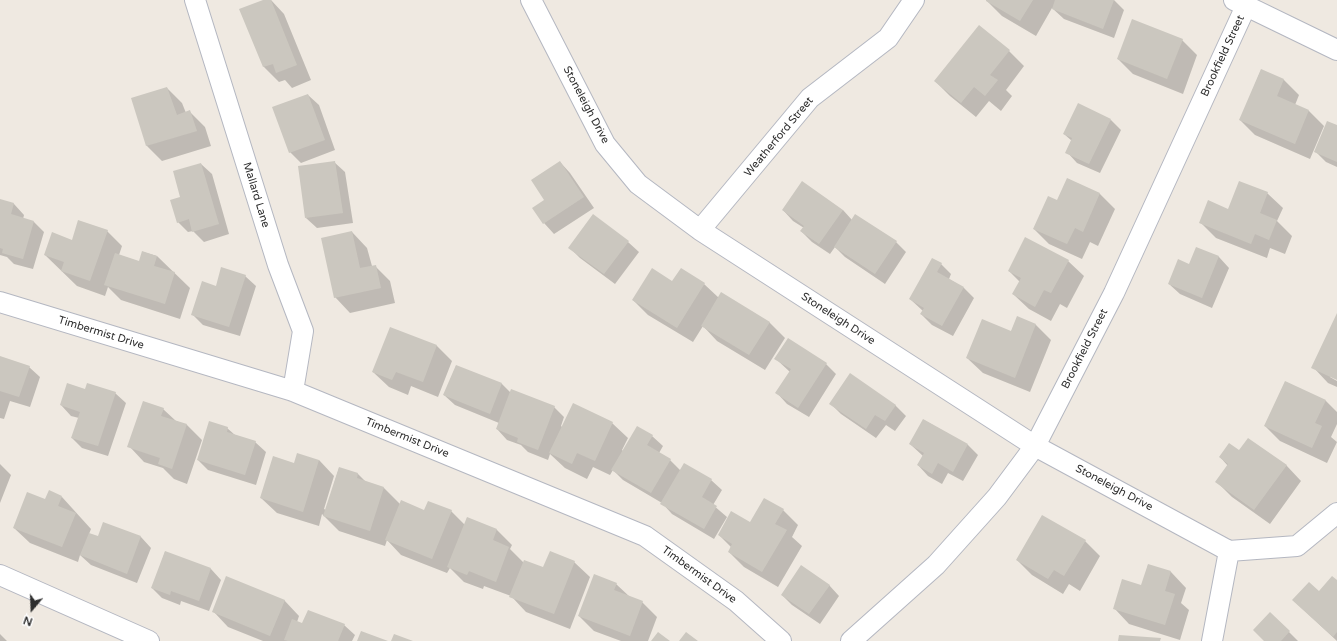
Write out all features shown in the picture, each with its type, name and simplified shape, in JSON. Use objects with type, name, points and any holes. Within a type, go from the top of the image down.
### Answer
[{"type":"street","name":"Mallard Lane","points":[[195,0],[278,265],[303,332],[293,391]]},
{"type":"street","name":"Stoneleigh Drive","points":[[531,0],[605,144],[638,184],[700,230],[1036,446],[1229,551]]},
{"type":"street","name":"Weatherford Street","points":[[700,230],[810,98],[888,38],[914,0]]},
{"type":"street","points":[[1240,3],[1337,50]]},
{"type":"street","name":"Brookfield Street","points":[[851,641],[936,565],[997,498],[1036,446],[1114,293],[1240,3]]},
{"type":"street","name":"Timbermist Drive","points":[[0,302],[293,391],[645,536],[736,601],[781,641]]},
{"type":"street","points":[[1212,641],[1229,551],[1297,546],[1337,513]]},
{"type":"street","points":[[0,575],[149,641]]},
{"type":"building","points":[[263,0],[271,0],[297,65],[276,73],[273,64],[263,67],[239,9]]},
{"type":"building","points":[[986,0],[1033,0],[1020,21]]},
{"type":"building","points":[[1055,0],[1114,0],[1103,29],[1052,9]]},
{"type":"building","points":[[1132,19],[1183,39],[1167,79],[1117,59]]},
{"type":"building","points":[[979,25],[1010,50],[990,75],[998,80],[985,96],[974,87],[961,103],[934,81]]},
{"type":"building","points":[[1261,69],[1284,79],[1277,96],[1309,110],[1295,144],[1239,120]]},
{"type":"building","points":[[167,87],[177,115],[190,110],[197,131],[146,146],[131,98]]},
{"type":"building","points":[[308,94],[325,140],[289,153],[272,107]]},
{"type":"building","points":[[1078,103],[1111,119],[1089,164],[1065,153],[1072,138],[1063,134]]},
{"type":"building","points":[[1327,121],[1337,125],[1337,162],[1314,152]]},
{"type":"building","points":[[335,161],[343,213],[305,218],[298,166]]},
{"type":"building","points":[[560,161],[584,197],[543,224],[532,208],[544,200],[531,180]]},
{"type":"building","points":[[201,163],[219,224],[192,232],[189,219],[177,223],[170,200],[180,197],[173,171]]},
{"type":"building","points":[[1067,178],[1100,193],[1083,232],[1075,228],[1067,244],[1033,229],[1048,196],[1057,200]]},
{"type":"building","points":[[802,181],[843,210],[819,244],[800,231],[804,226],[782,210]]},
{"type":"building","points":[[1239,181],[1268,192],[1260,213],[1277,220],[1269,240],[1255,234],[1251,244],[1199,223],[1208,200],[1228,209]]},
{"type":"building","points":[[0,199],[14,203],[11,214],[34,221],[23,259],[2,253],[3,249],[0,248]]},
{"type":"building","points":[[593,214],[629,241],[604,274],[568,248]]},
{"type":"building","points":[[855,214],[897,241],[875,274],[834,247]]},
{"type":"building","points":[[78,220],[108,230],[90,281],[61,271],[64,262],[44,255],[52,232],[72,240]]},
{"type":"building","points":[[352,231],[360,268],[376,265],[381,288],[334,298],[321,238]]},
{"type":"building","points":[[1025,237],[1069,260],[1051,293],[1044,290],[1035,307],[1012,294],[1021,278],[1008,271]]},
{"type":"building","points":[[1196,247],[1219,256],[1202,298],[1168,284],[1178,259],[1189,264]]},
{"type":"building","points":[[142,251],[157,256],[154,266],[175,272],[165,304],[104,285],[115,253],[139,261]]},
{"type":"building","points":[[932,258],[942,263],[937,272],[964,287],[942,326],[920,314],[924,308],[909,299]]},
{"type":"building","points":[[221,267],[246,275],[229,327],[191,315],[202,281],[216,286]]},
{"type":"building","points":[[652,268],[672,281],[681,268],[705,283],[677,328],[632,300]]},
{"type":"building","points":[[721,292],[770,322],[749,355],[701,326]]},
{"type":"building","points":[[1337,313],[1337,380],[1311,368]]},
{"type":"building","points":[[1017,316],[1036,324],[1015,378],[966,358],[982,319],[1011,331]]},
{"type":"building","points":[[390,327],[437,345],[423,382],[396,372],[392,380],[372,372]]},
{"type":"building","points":[[788,338],[827,363],[798,408],[775,393],[791,369],[774,359]]},
{"type":"building","points":[[0,356],[30,366],[19,397],[0,391]]},
{"type":"building","points":[[456,365],[502,383],[490,414],[443,395]]},
{"type":"building","points":[[850,373],[896,405],[885,421],[875,415],[866,429],[829,404]]},
{"type":"building","points":[[1285,381],[1326,400],[1315,423],[1322,426],[1312,448],[1264,426]]},
{"type":"building","points":[[67,383],[85,389],[87,383],[116,392],[98,446],[71,438],[80,412],[60,405]]},
{"type":"building","points":[[511,389],[555,406],[538,450],[517,442],[518,438],[496,429]]},
{"type":"building","points":[[143,401],[164,408],[161,416],[187,424],[172,469],[158,464],[160,458],[127,447]]},
{"type":"building","points":[[573,403],[613,422],[595,461],[577,453],[572,464],[549,453]]},
{"type":"building","points":[[923,419],[968,444],[953,472],[938,463],[932,474],[917,465],[924,453],[909,444]]},
{"type":"building","points":[[209,421],[228,427],[227,432],[256,441],[245,475],[197,460]]},
{"type":"building","points":[[637,426],[653,435],[647,445],[671,459],[651,493],[611,470]]},
{"type":"building","points":[[1248,438],[1287,465],[1254,510],[1215,482],[1228,464],[1219,457],[1229,443],[1239,450]]},
{"type":"building","points":[[297,453],[319,460],[303,512],[260,498],[273,456],[294,463]]},
{"type":"building","points":[[684,463],[712,479],[702,497],[717,506],[704,529],[660,504]]},
{"type":"building","points":[[339,467],[358,473],[357,478],[384,487],[370,531],[323,516]]},
{"type":"building","points":[[49,490],[62,496],[58,506],[76,513],[62,547],[13,528],[27,492],[45,499]]},
{"type":"building","points":[[764,498],[784,509],[775,524],[787,530],[762,572],[728,552],[732,544],[718,535],[731,511],[750,522]]},
{"type":"building","points":[[401,500],[424,510],[428,501],[452,510],[432,559],[385,540]]},
{"type":"building","points":[[1042,515],[1086,540],[1064,576],[1054,570],[1048,579],[1016,560]]},
{"type":"building","points":[[467,517],[497,529],[493,540],[509,547],[496,582],[469,571],[467,575],[447,567]]},
{"type":"building","points":[[103,522],[141,536],[127,574],[80,555],[89,533],[98,536]]},
{"type":"building","points":[[165,551],[211,568],[199,601],[171,591],[170,595],[151,588]]},
{"type":"building","points":[[550,551],[575,561],[554,614],[509,597],[524,560],[543,567]]},
{"type":"building","points":[[1148,564],[1171,571],[1165,591],[1175,594],[1165,625],[1113,609],[1122,579],[1141,585]]},
{"type":"building","points":[[801,565],[830,585],[809,614],[781,595]]},
{"type":"building","points":[[594,574],[617,583],[614,590],[643,601],[630,636],[578,616]]},
{"type":"building","points":[[226,576],[285,600],[270,636],[212,612]]},
{"type":"building","points":[[1332,576],[1337,580],[1337,632],[1333,637],[1292,600],[1309,582],[1319,591]]},
{"type":"building","points":[[308,610],[345,624],[338,641],[284,640],[292,619],[302,623]]},
{"type":"building","points":[[1270,612],[1290,631],[1281,641],[1264,641],[1253,630]]},
{"type":"building","points":[[361,631],[388,641],[357,641]]},
{"type":"building","points":[[658,632],[670,641],[651,641]]},
{"type":"building","points":[[686,632],[698,641],[679,641]]},
{"type":"building","points":[[394,634],[413,641],[391,641]]},
{"type":"building","points":[[1119,635],[1161,638],[1160,641],[1118,641]]}]
